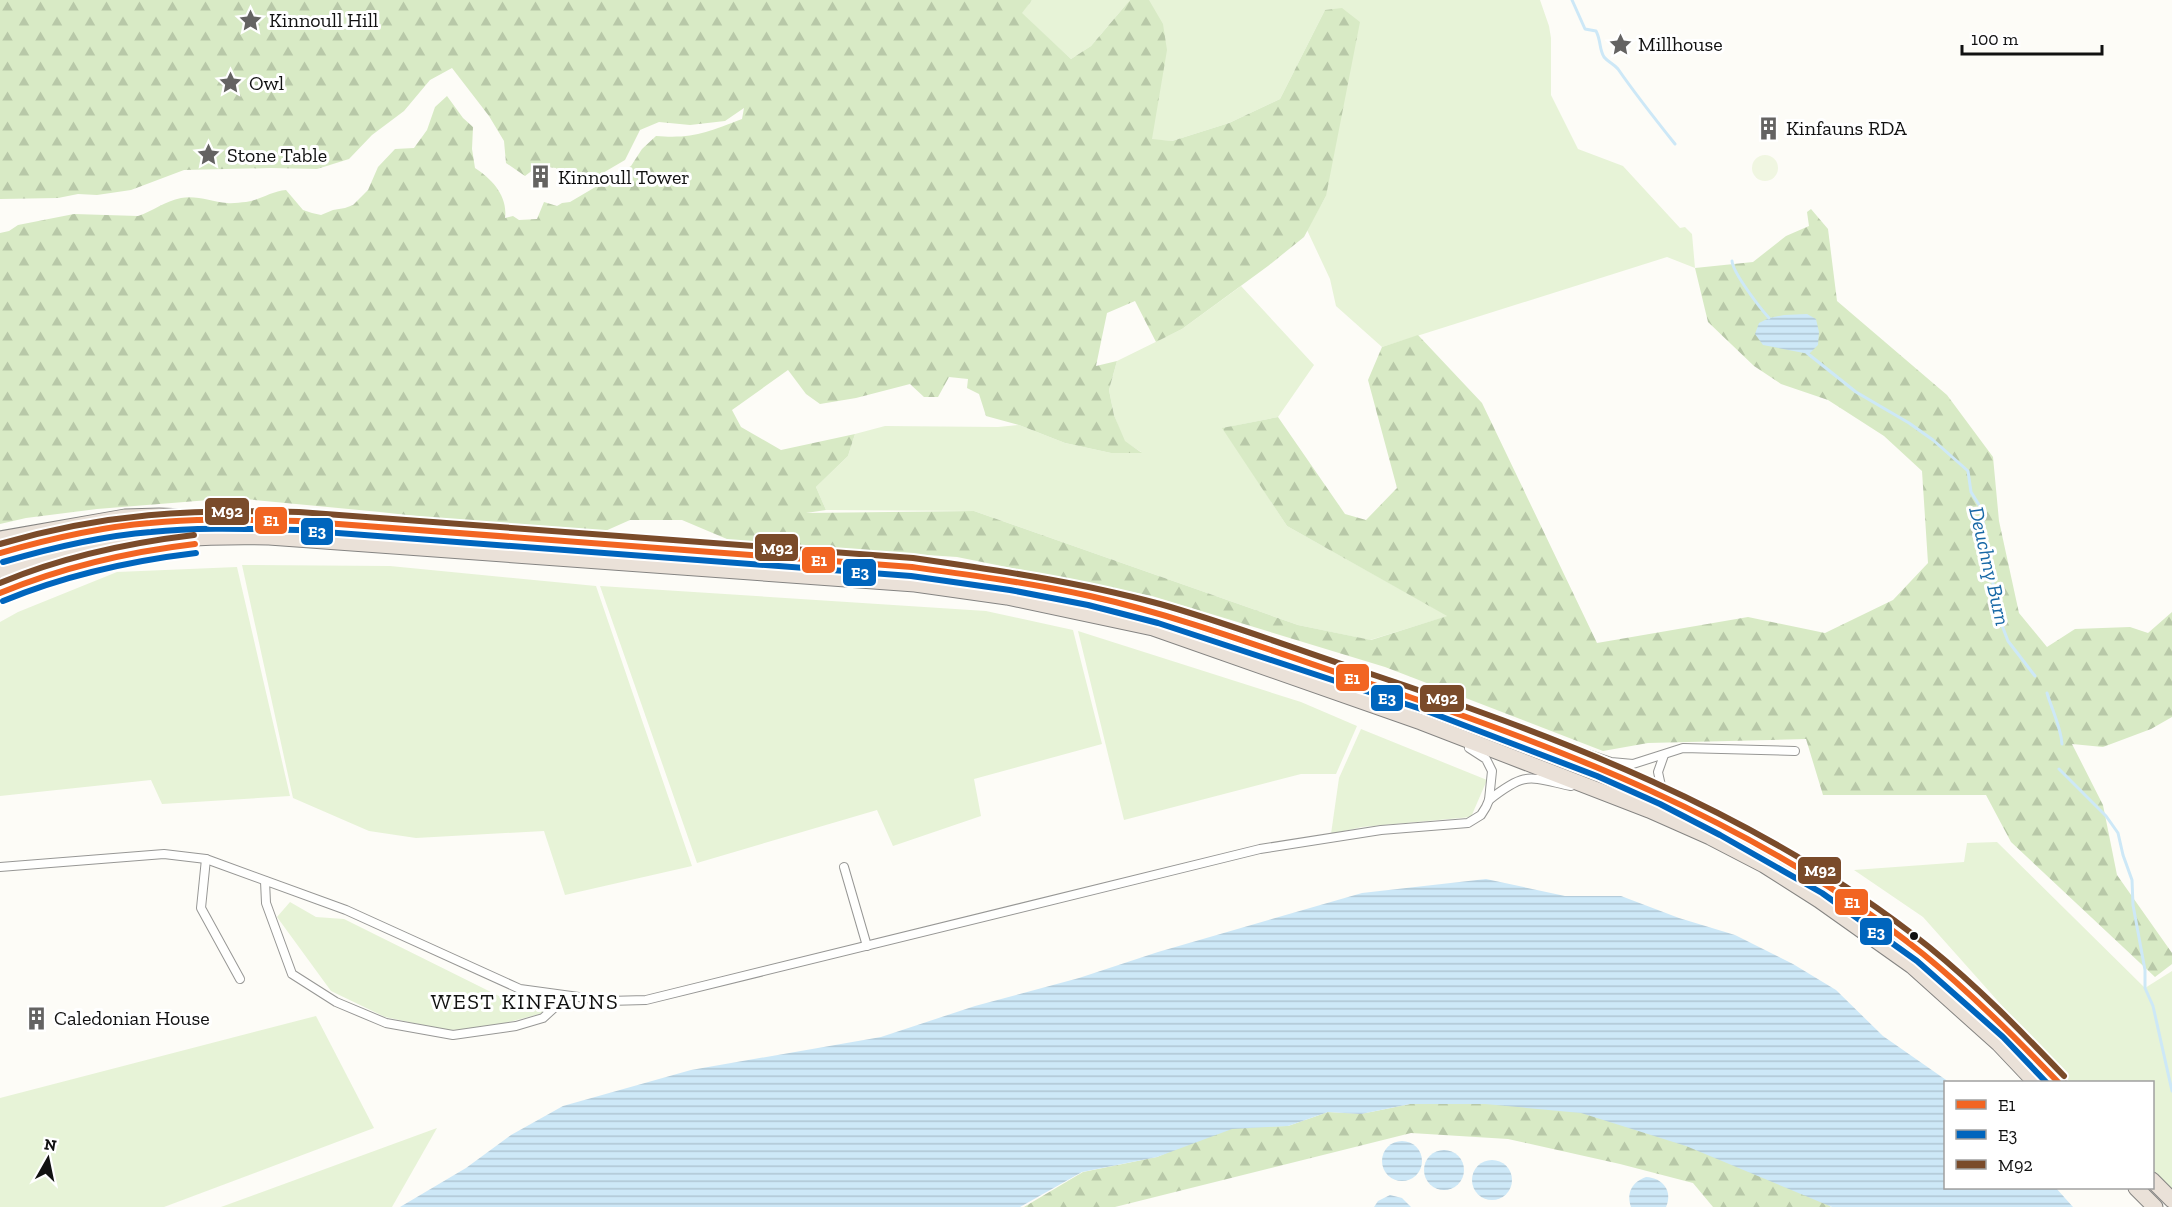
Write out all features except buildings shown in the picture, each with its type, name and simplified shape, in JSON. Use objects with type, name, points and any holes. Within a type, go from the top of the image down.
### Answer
[{"type":"highway","points":[[0,539],[125,517],[298,521],[912,567],[1011,580],[1090,596],[1161,614],[1416,698],[1508,732],[1664,796],[1724,827],[1827,885],[1923,954],[2009,1031],[2056,1081]]},
{"type":"highway","points":[[0,553],[60,536],[93,530],[171,520],[230,519]]},
{"type":"highway","points":[[0,570],[40,557],[141,540],[212,536],[269,537],[915,584],[1007,597],[1153,628],[1421,722],[1649,810],[1710,837],[1764,865],[1820,900],[1912,966],[1999,1044],[2033,1081]]},
{"type":"highway","points":[[0,593],[48,573],[132,553],[171,546],[269,537]]},
{"type":"highway","points":[[2154,1182],[2172,1200]]},
{"type":"highway","points":[[2137,1189],[2155,1207]]},
{"type":"street","points":[[0,867],[164,854],[206,859],[346,910],[520,989],[608,1001],[646,1000],[1260,849],[1381,830],[1468,823],[1481,815],[1489,800],[1492,771],[1486,759],[1477,751],[1453,742],[1421,722]]},
{"type":"street","points":[[1508,732],[1532,735],[1622,764],[1633,764],[1683,748],[1796,751]]},
{"type":"street","points":[[1664,755],[1658,772],[1664,796]]},
{"type":"street","points":[[1489,800],[1516,780],[1530,778],[1600,793]]},
{"type":"street","points":[[206,859],[201,908],[240,979]]},
{"type":"street","points":[[844,867],[867,946]]},
{"type":"street","points":[[265,881],[266,903],[292,974],[336,1002],[386,1023],[453,1035],[516,1026],[543,1018],[566,997]]},
{"type":"green space","points":[[0,0],[1032,0],[1022,13],[1071,59],[1091,46],[1130,0],[1149,0],[1163,24],[1167,50],[1152,139],[1172,141],[1229,123],[1280,99],[1325,10],[1342,8],[1360,22],[1326,196],[1304,237],[1182,329],[1156,342],[1135,301],[1107,313],[1096,366],[1117,361],[1109,390],[1114,415],[1125,441],[1142,453],[1111,453],[1065,443],[1019,425],[986,416],[979,394],[967,388],[968,379],[949,377],[938,397],[924,397],[910,384],[856,398],[820,404],[806,394],[788,370],[732,410],[741,427],[781,450],[855,434],[848,456],[816,487],[826,510],[806,513],[974,511],[1298,625],[1371,640],[1447,616],[1287,526],[1222,428],[1278,417],[1345,514],[1366,520],[1397,488],[1368,380],[1382,347],[1418,335],[1482,403],[1597,643],[1748,617],[1825,633],[1893,600],[1928,563],[1922,471],[1884,436],[1828,400],[1781,384],[1754,366],[1708,322],[1695,268],[1753,262],[1786,236],[1809,226],[1807,212],[1811,209],[1828,229],[1837,301],[1947,395],[1993,457],[1999,521],[2019,613],[2047,647],[2075,629],[2130,627],[2148,633],[2172,612],[2172,717],[2151,729],[2103,747],[2072,744],[2103,805],[2117,875],[2172,953],[2172,964],[2155,977],[2011,842],[1986,795],[1823,795],[1806,739],[1648,743],[1603,751],[1385,667],[1152,596],[957,557],[734,542],[682,520],[630,520],[594,536],[234,498],[97,509],[26,518],[0,524],[0,233],[9,231],[18,225],[74,214],[138,216],[181,198],[193,197],[234,203],[251,201],[286,190],[303,210],[312,213],[321,215],[345,208],[353,205],[368,190],[378,167],[395,149],[414,148],[427,130],[435,107],[447,96],[463,118],[473,127],[472,149],[475,168],[498,189],[504,202],[505,218],[513,216],[519,220],[537,219],[544,202],[557,206],[570,202],[631,166],[642,149],[656,136],[681,136],[709,131],[742,119],[744,108],[725,121],[690,125],[659,122],[640,130],[625,160],[596,177],[588,178],[585,183],[565,183],[556,168],[538,166],[525,176],[506,163],[504,141],[489,116],[452,68],[430,80],[404,111],[372,135],[349,159],[317,169],[184,170],[131,190],[58,198],[0,199]]},
{"type":"green space","points":[[1032,0],[1130,0],[1091,46],[1071,59],[1021,13]]},
{"type":"green space","points":[[1149,0],[1540,0],[1551,38],[1551,95],[1578,149],[1623,166],[1680,228],[1685,227],[1692,234],[1695,268],[1667,257],[1382,347],[1336,306],[1330,279],[1307,230],[1326,196],[1325,10],[1280,99],[1229,123],[1172,141],[1152,140]]},
{"type":"green space","points":[[1765,155],[1774,159],[1778,168],[1774,177],[1765,181],[1756,177],[1752,168],[1756,159]]},
{"type":"green space","points":[[1241,286],[1314,365],[1278,417],[1223,428],[1287,526],[1448,616],[1370,640],[1298,625],[974,511],[826,510],[816,487],[848,456],[855,434],[885,426],[998,427],[1019,425],[1065,443],[1111,453],[1141,452],[1124,441],[1114,415],[1109,390],[1117,361],[1182,329]]},
{"type":"green space","points":[[87,556],[0,590],[0,578],[43,560]]},
{"type":"green space","points":[[242,565],[390,566],[596,586],[692,866],[565,895],[544,831],[416,838],[369,831],[293,798]]},
{"type":"green space","points":[[237,567],[290,796],[162,804],[151,780],[0,796],[0,622],[18,612],[117,572]]},
{"type":"green space","points":[[600,586],[986,611],[1073,630],[1102,744],[974,779],[981,816],[893,846],[877,810],[697,863]]},
{"type":"green space","points":[[1078,631],[1301,702],[1357,726],[1336,774],[1301,774],[1124,820]]},
{"type":"green space","points":[[1361,729],[1487,780],[1471,817],[1362,827],[1331,834],[1339,778]]},
{"type":"green space","points":[[1997,842],[2145,988],[2172,971],[2172,1199],[2154,1177],[2154,1081],[2069,1081],[1923,917],[1854,870],[1964,862],[1967,843]]},
{"type":"green space","points":[[290,902],[316,917],[344,919],[523,1008],[543,1007],[543,1013],[483,1029],[447,1030],[385,1017],[331,991],[277,917]]},
{"type":"green space","points":[[316,1016],[374,1128],[164,1207],[0,1207],[0,1098]]},
{"type":"green space","points":[[1559,1100],[1782,1162],[1831,1207],[1713,1207],[1693,1183],[1620,1164],[1508,1139],[1411,1133],[1115,1207],[1024,1207],[1083,1172],[1157,1157],[1227,1127],[1288,1126],[1328,1112],[1361,1114],[1410,1104],[1485,1104]]},
{"type":"green space","points":[[437,1128],[392,1207],[221,1207]]},
{"type":"water","points":[[1807,314],[1816,319],[1819,332],[1818,345],[1809,354],[1763,345],[1755,334],[1759,323],[1769,318]]},
{"type":"water","points":[[1486,879],[1565,896],[1621,896],[1679,918],[1735,935],[1793,964],[1836,990],[1883,1036],[1948,1081],[1944,1081],[1944,1189],[2057,1189],[2073,1207],[1832,1207],[1686,1146],[1581,1113],[1485,1104],[1410,1104],[1361,1114],[1328,1112],[1288,1126],[1232,1129],[1157,1157],[1082,1172],[1020,1207],[400,1207],[466,1168],[511,1135],[563,1106],[691,1070],[881,1037],[975,1006],[1079,978],[1158,952],[1362,893]]},
{"type":"water","points":[[1402,1141],[1410,1142],[1416,1147],[1421,1153],[1421,1169],[1416,1175],[1410,1180],[1402,1181],[1394,1180],[1388,1175],[1383,1169],[1382,1161],[1383,1153],[1388,1147],[1394,1142]]},
{"type":"water","points":[[1444,1150],[1458,1156],[1464,1170],[1458,1184],[1444,1190],[1430,1184],[1424,1170],[1430,1156]]},
{"type":"water","points":[[1492,1160],[1500,1161],[1506,1166],[1511,1172],[1511,1188],[1506,1194],[1500,1199],[1492,1200],[1484,1199],[1478,1194],[1473,1188],[1472,1180],[1473,1172],[1478,1166],[1484,1161]]},
{"type":"water","points":[[1646,1177],[1657,1180],[1665,1186],[1668,1196],[1666,1207],[1631,1207],[1629,1197],[1631,1189]]},
{"type":"water","points":[[1390,1195],[1402,1198],[1411,1207],[1374,1207],[1378,1201]]},
{"type":"waterway","name":"Deuchny Burn","points":[[1572,0],[1585,29],[1596,31],[1604,57],[1618,69],[1675,144]]},
{"type":"waterway","points":[[1732,261],[1742,282],[1769,318]]},
{"type":"waterway","name":"Deuchny Burn","points":[[1807,353],[1856,392],[1933,440],[1968,471],[1971,492],[1981,508],[1998,615],[2008,641],[2035,676]]},
{"type":"waterway","name":"Deuchny Burn","points":[[2047,693],[2062,744]]},
{"type":"waterway","name":"Deuchny Burn","points":[[2059,769],[2106,816],[2118,833],[2132,880],[2133,905],[2145,970],[2145,988],[2153,1006],[2172,1091]]},
{"type":"transit line","name":"M92","points":[[0,544],[76,526],[148,515],[221,511],[299,512],[913,558],[1006,572],[1130,596],[1232,626],[1502,720],[1578,749],[1725,817],[1796,856],[1864,899],[1929,947],[1981,993],[2064,1076]]},
{"type":"transit line","name":"E1","points":[[0,553],[112,527],[168,521],[298,521],[912,567],[1046,587],[1123,604],[1222,634],[1503,730],[1651,791],[1722,826],[1792,864],[1859,907],[1923,954],[2026,1048],[2057,1081]]},
{"type":"transit line","name":"E3","points":[[3,562],[113,536],[169,530],[298,530],[911,576],[1010,590],[1088,605],[1158,623],[1424,710],[1597,776],[1660,804],[1822,893],[1917,961],[2003,1037],[2045,1081]]},
{"type":"transit line","name":"M92","points":[[0,583],[95,552],[194,535]]},
{"type":"transit line","name":"E1","points":[[0,593],[71,568],[145,551],[195,544]]},
{"type":"transit line","name":"E3","points":[[3,601],[98,570],[196,553]]},
{"type":"place","name":"Kinnoull Hill","points":[[251,20]]},
{"type":"place","name":"Millhouse","points":[[1620,44]]},
{"type":"place","name":"Owl","points":[[231,83]]},
{"type":"place","name":"Kinfauns RDA","points":[[1768,128]]},
{"type":"place","name":"Stone Table","points":[[209,155]]},
{"type":"place","name":"Kinnoull Tower","points":[[540,177]]},
{"type":"place","name":"Caledonian House","points":[[36,1018]]},
{"type":"district","name":"WEST KINFAUNS","points":[[525,1001]]}]
